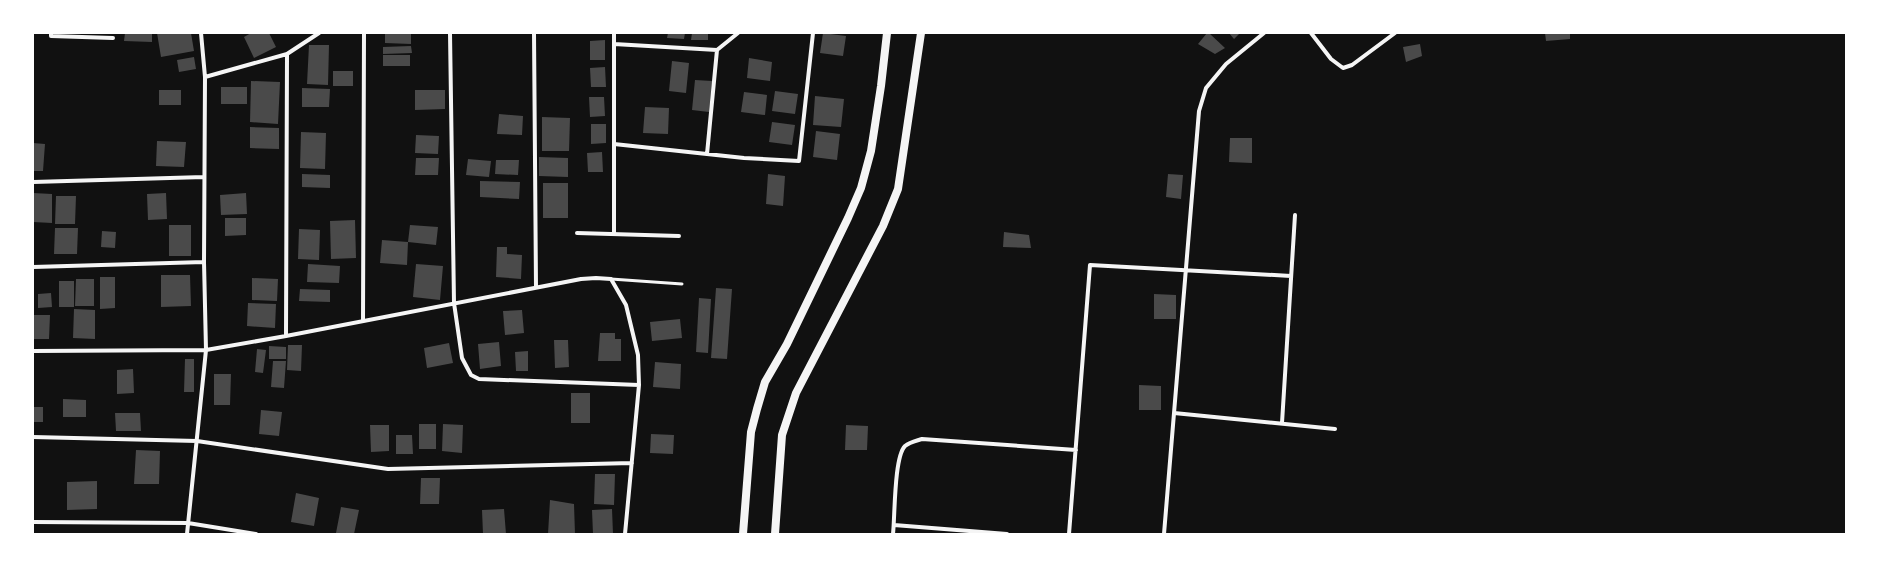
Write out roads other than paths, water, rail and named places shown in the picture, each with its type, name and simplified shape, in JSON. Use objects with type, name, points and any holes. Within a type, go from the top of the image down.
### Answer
[{"type":"main road","points":[[743,534],[751,432],[757,409],[765,382],[787,344],[861,188],[871,151],[887,33]]},
{"type":"main road","points":[[775,534],[782,435],[789,411],[796,393],[883,226],[898,189],[920,33]]},
{"type":"street","points":[[51,33],[51,36],[113,38]]},
{"type":"street","points":[[186,534],[206,350],[204,262],[205,77],[201,33]]},
{"type":"street","points":[[205,77],[287,54],[319,33]]},
{"type":"street","points":[[363,321],[364,33]]},
{"type":"street","points":[[450,33],[454,302],[462,358],[472,375],[479,379],[639,385]]},
{"type":"street","points":[[534,33],[536,287]]},
{"type":"street","points":[[614,33],[614,234]]},
{"type":"street","points":[[614,44],[717,50],[738,33]]},
{"type":"street","points":[[614,144],[707,154],[799,161],[813,33]]},
{"type":"street","points":[[1164,534],[1199,111],[1206,88],[1226,64],[1264,33]]},
{"type":"street","points":[[1311,33],[1331,59],[1343,68],[1352,65],[1395,33]]},
{"type":"street","points":[[707,154],[717,50]]},
{"type":"street","points":[[286,336],[287,54]]},
{"type":"street","points":[[33,182],[204,177]]},
{"type":"street","points":[[1282,423],[1296,215]]},
{"type":"street","points":[[577,233],[679,236]]},
{"type":"street","points":[[33,267],[204,262]]},
{"type":"street","points":[[1069,534],[1090,265],[1291,276]]},
{"type":"street","points":[[33,351],[206,350],[581,279],[611,279],[626,305],[638,355],[639,385],[625,534]]},
{"type":"street","points":[[1174,413],[1335,429]]},
{"type":"street","points":[[33,437],[197,441],[388,469],[632,463]]},
{"type":"street","points":[[894,534],[898,460],[901,452],[906,446],[913,442],[922,439],[1076,450]]},
{"type":"street","points":[[33,522],[188,523],[256,534]]},
{"type":"street","points":[[894,524],[1007,534]]},
{"type":"lane","points":[[611,279],[682,284]]}]
